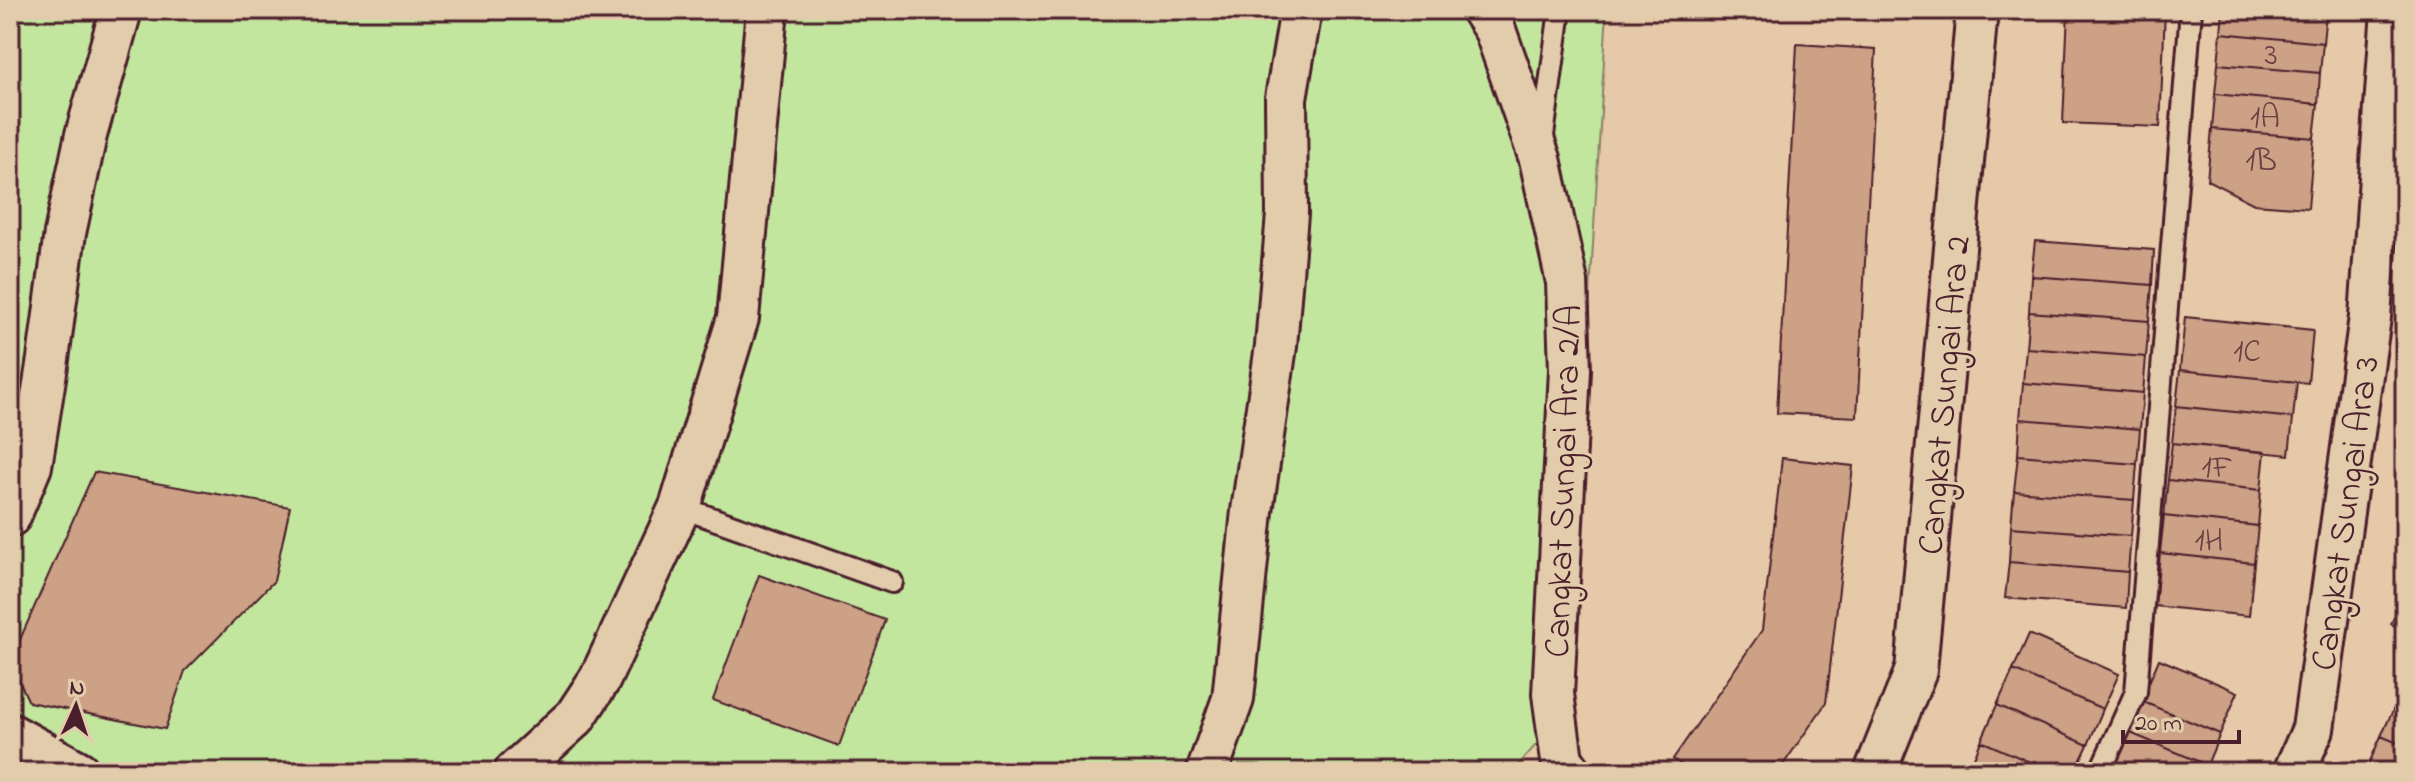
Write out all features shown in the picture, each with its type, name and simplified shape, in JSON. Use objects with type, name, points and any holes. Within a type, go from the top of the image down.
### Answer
[{"type":"street","points":[[10,516],[31,466],[65,233],[86,135],[121,10]]},
{"type":"street","points":[[515,772],[575,717],[600,679],[680,507],[738,318],[767,10]]},
{"type":"street","points":[[1207,772],[1233,699],[1252,511],[1276,346],[1287,214],[1286,98],[1301,10]]},
{"type":"street","name":"Cangkat Sungai Ara 2/A","points":[[1482,10],[1495,30],[1540,159],[1567,282],[1570,370],[1553,694],[1562,760],[1571,772]]},
{"type":"street","name":"Cangkat Sungai Ara 2","points":[[1875,772],[1916,670],[1977,10]]},
{"type":"street","name":"Cangkat Sungai Ara 3","points":[[2294,772],[2313,729],[2370,317],[2392,10]]},
{"type":"street","points":[[10,734],[79,772]]},
{"type":"lane","points":[[1540,159],[1560,10]]},
{"type":"lane","points":[[2100,772],[2136,692],[2191,10]]},
{"type":"lane","points":[[680,507],[892,582]]},
{"type":"green space","points":[[10,10],[1607,10],[1565,712],[1512,772],[10,772]]},
{"type":"building","points":[[2068,10],[2165,10],[2160,127],[2063,123]]},
{"type":"building","points":[[2223,10],[2326,12],[2323,43],[2221,33]]},
{"type":"building","points":[[2221,33],[2323,43],[2320,73],[2218,64]]},
{"type":"building","points":[[1797,44],[1876,49],[1857,417],[1777,413]]},
{"type":"building","points":[[2218,64],[2320,73],[2318,104],[2215,94]]},
{"type":"building","points":[[2215,94],[2318,104],[2314,138],[2212,129]]},
{"type":"building","points":[[2212,129],[2314,138],[2308,208],[2254,204],[2207,180]]},
{"type":"building","points":[[2035,241],[2154,250],[2152,285],[2031,276]]},
{"type":"building","points":[[2031,276],[2152,285],[2149,321],[2029,312]]},
{"type":"building","points":[[2029,312],[2149,321],[2146,357],[2026,348]]},
{"type":"building","points":[[2185,317],[2313,330],[2308,383],[2180,370]]},
{"type":"building","points":[[2026,348],[2146,357],[2143,393],[2023,383]]},
{"type":"building","points":[[2180,370],[2297,382],[2293,418],[2176,406]]},
{"type":"building","points":[[2023,383],[2143,393],[2140,429],[2020,419]]},
{"type":"building","points":[[2176,406],[2293,418],[2289,455],[2172,443]]},
{"type":"building","points":[[2020,419],[2140,429],[2137,464],[2018,455]]},
{"type":"building","points":[[2172,443],[2265,452],[2261,490],[2168,480]]},
{"type":"building","points":[[2018,455],[2137,464],[2134,500],[2014,491]]},
{"type":"building","points":[[1782,458],[1853,466],[1826,703],[1778,772],[1692,772],[1673,759],[1762,630]]},
{"type":"building","points":[[94,472],[290,507],[274,581],[185,671],[165,729],[29,702],[10,662]]},
{"type":"building","points":[[2168,480],[2261,490],[2258,526],[2164,516]]},
{"type":"building","points":[[2014,491],[2134,500],[2131,536],[2011,527]]},
{"type":"building","points":[[2164,516],[2258,526],[2254,563],[2160,553]]},
{"type":"building","points":[[2011,527],[2131,536],[2128,572],[2009,562]]},
{"type":"building","points":[[2160,553],[2254,563],[2249,616],[2155,606]]},
{"type":"building","points":[[2009,562],[2128,572],[2126,608],[2005,598]]},
{"type":"building","points":[[759,575],[885,620],[839,746],[713,700]]},
{"type":"building","points":[[2405,593],[2405,630],[2391,624]]},
{"type":"building","points":[[2029,634],[2119,674],[2103,709],[2013,670]]},
{"type":"building","points":[[2159,659],[2238,692],[2220,734],[2141,701]]},
{"type":"building","points":[[2013,670],[2103,709],[2088,745],[1997,705]]},
{"type":"building","points":[[2141,701],[2220,734],[2207,765],[2128,732]]},
{"type":"building","points":[[2396,704],[2405,707],[2405,746],[2381,736]]},
{"type":"building","points":[[1997,705],[2088,745],[2075,772],[2053,772],[1981,741]]},
{"type":"building","points":[[2128,732],[2207,765],[2204,772],[2135,772],[2114,764]]},
{"type":"building","points":[[2381,736],[2405,746],[2405,772],[2376,772],[2367,768]]},
{"type":"building","points":[[1981,741],[2053,772],[1968,772]]}]
